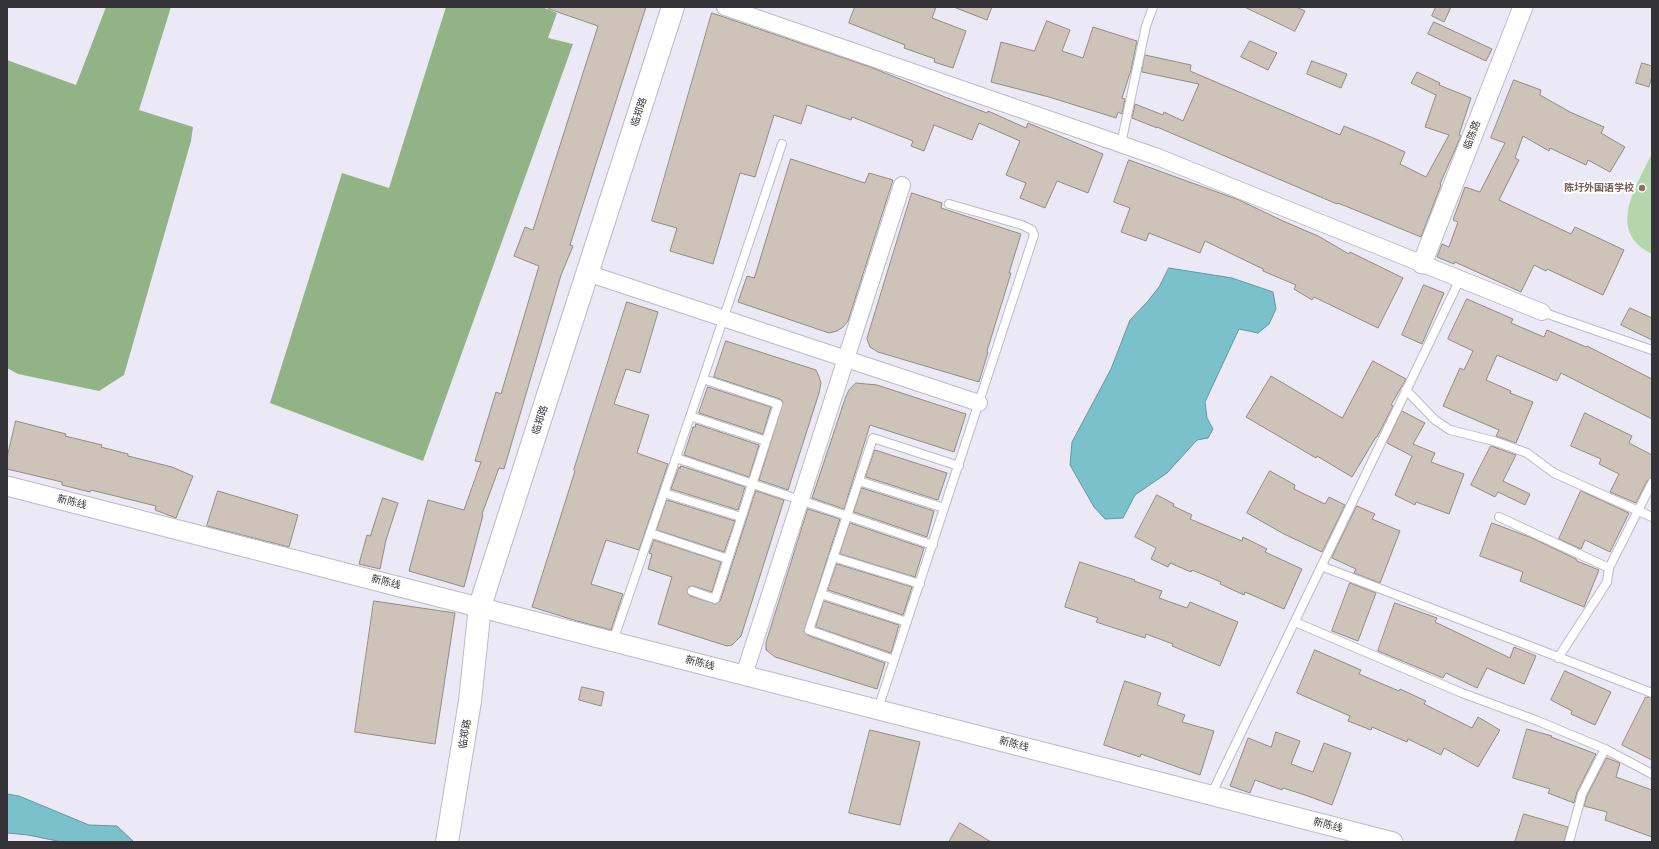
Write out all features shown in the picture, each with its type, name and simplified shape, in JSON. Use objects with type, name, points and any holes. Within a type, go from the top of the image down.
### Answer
[{"type":"main road","name":"临郑路","points":[[448,842],[470,701],[480,606],[673,7]]},
{"type":"street","points":[[725,7],[1154,156],[1542,312]]},
{"type":"street","name":"临陈路","points":[[1422,264],[1523,7]]},
{"type":"street","points":[[744,675],[902,185]]},
{"type":"street","points":[[587,273],[979,404]]},
{"type":"street","name":"新陈线","points":[[7,486],[480,606],[1393,842]]},
{"type":"lane","points":[[1121,144],[1146,26],[1153,7]]},
{"type":"lane","points":[[613,641],[724,319],[782,144]]},
{"type":"lane","points":[[878,709],[1034,235],[1032,230],[1022,225],[949,204]]},
{"type":"lane","points":[[1211,795],[1460,279]]},
{"type":"lane","points":[[1542,312],[1652,350]]},
{"type":"lane","points":[[692,591],[715,598],[778,404],[703,379]]},
{"type":"lane","points":[[1406,390],[1436,420],[1450,430],[1494,441],[1527,454],[1554,472],[1652,517]]},
{"type":"lane","points":[[690,416],[766,441]]},
{"type":"lane","points":[[894,660],[809,630],[873,438],[959,466]]},
{"type":"lane","points":[[676,458],[932,545]]},
{"type":"lane","points":[[859,481],[944,508]]},
{"type":"lane","points":[[1558,658],[1607,582],[1609,568],[1652,483]]},
{"type":"lane","points":[[664,493],[741,517]]},
{"type":"lane","points":[[1499,517],[1609,568]]},
{"type":"lane","points":[[650,533],[728,559]]},
{"type":"lane","points":[[834,557],[920,584]]},
{"type":"lane","points":[[1321,566],[1652,694]]},
{"type":"lane","points":[[821,594],[907,622]]},
{"type":"lane","points":[[1295,622],[1462,693],[1538,721],[1605,749],[1652,774]]},
{"type":"lane","points":[[1570,842],[1582,794],[1605,749]]},
{"type":"green space","points":[[106,7],[171,7],[139,110],[193,127],[191,141],[124,375],[99,391],[18,374],[7,368],[7,60],[76,85]]},
{"type":"green space","points":[[446,7],[542,7],[557,13],[548,38],[573,44],[423,461],[270,403],[342,173],[389,188]]},
{"type":"green space","points":[[1652,153],[1652,254],[1638,244],[1630,233],[1627,221],[1633,193]]},
{"type":"water","points":[[1169,268],[1232,278],[1273,292],[1276,309],[1269,324],[1258,333],[1239,329],[1205,402],[1207,418],[1213,429],[1208,438],[1197,440],[1167,473],[1135,495],[1123,518],[1105,519],[1094,507],[1070,465],[1072,442],[1111,369],[1130,320],[1159,287]]},
{"type":"water","points":[[7,794],[19,796],[89,825],[117,826],[134,842],[62,842],[28,835],[7,833]]},
{"type":"building","points":[[549,7],[646,7],[570,245],[573,246],[561,275],[504,469],[499,468],[482,514],[483,515],[464,587],[409,571],[428,500],[464,510],[481,462],[475,461],[496,392],[501,394],[539,266],[514,256],[525,227],[533,230],[598,26],[549,9]]},
{"type":"building","points":[[855,7],[936,7],[932,18],[966,31],[953,68],[934,62],[935,59],[904,48],[905,45],[849,23]]},
{"type":"building","points":[[956,7],[992,7],[987,20]]},
{"type":"building","points":[[1245,7],[1296,7],[1305,11],[1295,31]]},
{"type":"building","points":[[1436,7],[1451,7],[1444,22],[1432,16]]},
{"type":"building","points":[[712,13],[870,67],[987,113],[988,111],[1026,128],[1028,123],[1103,154],[1088,193],[1057,181],[1045,208],[1020,198],[1026,183],[1006,175],[1020,141],[979,123],[972,140],[934,125],[924,151],[911,146],[913,141],[852,117],[851,120],[807,105],[801,124],[774,115],[755,177],[740,173],[713,264],[670,251],[677,228],[652,221]]},
{"type":"building","points":[[1047,21],[1070,30],[1062,51],[1083,58],[1093,27],[1137,41],[1131,70],[1122,98],[1125,99],[1122,114],[1118,112],[1116,118],[1049,97],[991,82],[1001,42],[1034,51]]},
{"type":"building","points":[[1434,22],[1492,49],[1486,61],[1428,34]]},
{"type":"building","points":[[1250,41],[1277,53],[1268,70],[1241,57]]},
{"type":"building","points":[[1145,55],[1191,65],[1190,71],[1340,135],[1344,126],[1378,140],[1405,152],[1400,164],[1426,177],[1449,135],[1425,127],[1436,95],[1411,83],[1417,72],[1440,83],[1439,85],[1471,98],[1459,135],[1461,136],[1440,184],[1441,185],[1421,237],[1338,203],[1337,204],[1157,127],[1132,118],[1135,104],[1163,115],[1164,112],[1183,121],[1199,84],[1142,72]]},
{"type":"building","points":[[1312,61],[1347,74],[1341,88],[1307,74]]},
{"type":"building","points":[[1642,63],[1652,66],[1652,76],[1649,87],[1636,83]]},
{"type":"building","points":[[1514,80],[1541,90],[1540,95],[1570,112],[1604,127],[1601,133],[1625,147],[1610,172],[1588,160],[1586,165],[1550,148],[1549,151],[1523,136],[1515,158],[1519,160],[1499,200],[1571,234],[1575,227],[1624,250],[1603,295],[1547,269],[1546,271],[1534,265],[1521,292],[1455,262],[1454,264],[1437,257],[1442,244],[1449,247],[1458,222],[1453,220],[1465,187],[1480,192],[1505,143],[1491,138]]},
{"type":"building","points":[[791,159],[865,183],[869,173],[893,180],[848,321],[837,331],[829,333],[738,302],[747,276],[754,278]]},
{"type":"building","points":[[1129,160],[1239,200],[1318,236],[1349,254],[1350,252],[1403,278],[1378,328],[1314,297],[1312,300],[1294,289],[1296,285],[1263,271],[1263,269],[1205,241],[1200,253],[1149,233],[1146,241],[1121,232],[1130,208],[1114,202]]},
{"type":"building","points":[[912,193],[942,203],[941,208],[1021,234],[979,382],[878,352],[870,347],[867,339]]},
{"type":"building","points":[[1424,285],[1444,293],[1422,344],[1402,335]]},
{"type":"building","points":[[1467,299],[1513,319],[1511,323],[1544,337],[1547,330],[1586,347],[1587,346],[1652,379],[1652,419],[1561,373],[1557,381],[1497,355],[1486,380],[1511,391],[1510,393],[1533,402],[1516,443],[1496,436],[1499,430],[1443,406],[1460,368],[1464,370],[1473,351],[1448,339]]},
{"type":"building","points":[[627,302],[658,312],[640,373],[626,369],[614,404],[649,415],[637,453],[668,464],[639,550],[606,540],[591,584],[623,594],[611,630],[532,607]]},
{"type":"building","points":[[1630,308],[1652,318],[1652,340],[1621,325]]},
{"type":"building","points":[[726,341],[816,370],[819,377],[821,383],[819,393],[788,490],[759,480],[783,402],[780,399],[714,377]]},
{"type":"building","points":[[1373,361],[1406,379],[1391,405],[1393,406],[1377,437],[1352,477],[1246,417],[1271,376],[1342,418]]},
{"type":"building","points":[[856,383],[877,385],[966,414],[954,452],[870,425],[844,509],[812,498],[846,396],[849,390]]},
{"type":"building","points":[[708,387],[771,407],[763,434],[699,413]]},
{"type":"building","points":[[1402,411],[1425,423],[1413,444],[1435,453],[1431,462],[1464,474],[1449,514],[1416,502],[1415,505],[1395,495],[1412,456],[1387,443]]},
{"type":"building","points":[[1585,413],[1632,436],[1629,443],[1652,455],[1652,478],[1647,481],[1636,503],[1610,492],[1619,474],[1599,464],[1601,459],[1571,446]]},
{"type":"building","points":[[16,421],[66,434],[65,436],[102,445],[101,447],[128,454],[128,456],[172,467],[193,476],[176,518],[155,510],[156,506],[91,490],[90,492],[62,485],[62,482],[7,469],[7,458]]},
{"type":"building","points":[[696,424],[759,445],[749,477],[684,455],[693,427],[695,427]]},
{"type":"building","points":[[1491,446],[1516,455],[1503,481],[1530,494],[1525,505],[1498,492],[1495,497],[1471,485]]},
{"type":"building","points":[[875,450],[947,473],[938,500],[866,477]]},
{"type":"building","points":[[681,466],[745,487],[738,510],[671,489],[679,467],[680,468]]},
{"type":"building","points":[[1270,471],[1295,485],[1294,489],[1325,504],[1329,497],[1345,505],[1322,552],[1284,534],[1247,513]]},
{"type":"building","points":[[862,488],[934,511],[927,537],[854,512]]},
{"type":"building","points":[[218,491],[298,515],[289,547],[207,526]]},
{"type":"building","points":[[756,491],[784,500],[741,636],[732,645],[727,646],[658,624],[672,577],[648,569],[652,554],[649,553],[654,540],[721,562],[712,592],[693,586],[689,587],[687,590],[690,596],[716,604],[720,601]]},
{"type":"building","points":[[1581,491],[1629,513],[1610,552],[1585,540],[1581,549],[1559,539]]},
{"type":"building","points":[[1157,495],[1174,504],[1173,506],[1192,515],[1190,519],[1242,541],[1243,537],[1267,549],[1265,552],[1302,569],[1284,609],[1245,592],[1244,595],[1220,584],[1221,582],[1192,570],[1191,572],[1170,563],[1168,567],[1151,559],[1156,548],[1135,537]]},
{"type":"building","points":[[383,498],[398,503],[386,540],[380,569],[359,564],[367,535],[370,536]]},
{"type":"building","points":[[667,500],[735,521],[724,552],[657,530]]},
{"type":"building","points":[[1357,506],[1375,514],[1372,519],[1400,531],[1380,583],[1354,573],[1356,569],[1332,558]]},
{"type":"building","points":[[808,509],[840,519],[804,631],[807,635],[885,663],[877,689],[775,657],[766,650],[766,643]]},
{"type":"building","points":[[850,523],[924,548],[915,577],[840,554]]},
{"type":"building","points":[[1492,523],[1532,538],[1576,559],[1577,561],[1599,570],[1584,607],[1520,581],[1523,572],[1480,556]]},
{"type":"building","points":[[1080,562],[1135,580],[1134,581],[1162,591],[1159,598],[1187,608],[1190,602],[1238,622],[1220,666],[1172,646],[1173,644],[1146,634],[1145,638],[1096,622],[1098,618],[1065,607]]},
{"type":"building","points":[[837,564],[912,587],[903,615],[828,590]]},
{"type":"building","points":[[1350,583],[1376,593],[1358,641],[1332,631]]},
{"type":"building","points":[[374,601],[455,613],[435,744],[355,732]]},
{"type":"building","points":[[824,601],[899,625],[891,653],[816,627]]},
{"type":"building","points":[[1395,603],[1437,618],[1435,622],[1510,658],[1514,647],[1536,656],[1524,684],[1487,668],[1477,688],[1446,673],[1443,678],[1378,651]]},
{"type":"building","points":[[1315,650],[1361,670],[1359,674],[1399,691],[1400,689],[1426,701],[1424,704],[1472,728],[1478,717],[1500,730],[1478,767],[1444,748],[1441,755],[1408,739],[1407,742],[1372,727],[1371,730],[1348,721],[1350,716],[1297,693]]},
{"type":"building","points":[[1565,671],[1611,692],[1595,725],[1571,714],[1572,711],[1551,700]]},
{"type":"building","points":[[1125,681],[1161,693],[1157,705],[1185,715],[1182,722],[1214,731],[1200,775],[1141,754],[1140,757],[1104,745]]},
{"type":"building","points":[[582,687],[604,692],[601,706],[579,700]]},
{"type":"building","points":[[1646,697],[1652,698],[1652,760],[1622,745]]},
{"type":"building","points":[[1527,729],[1552,736],[1551,737],[1596,754],[1577,792],[1574,803],[1548,793],[1550,789],[1513,778]]},
{"type":"building","points":[[870,730],[920,742],[900,825],[849,813]]},
{"type":"building","points":[[1276,732],[1300,741],[1291,764],[1313,772],[1324,743],[1351,753],[1332,805],[1255,780],[1250,793],[1230,786],[1248,738],[1271,747]]},
{"type":"building","points":[[1607,758],[1620,763],[1616,777],[1652,790],[1652,837],[1605,820],[1607,812],[1584,806],[1587,796]]},
{"type":"building","points":[[1524,814],[1568,827],[1564,842],[1515,842]]},
{"type":"building","points":[[960,823],[991,842],[949,842]]},
{"type":"place","name":"陈圩外国语学校","points":[[1642,188]]}]
